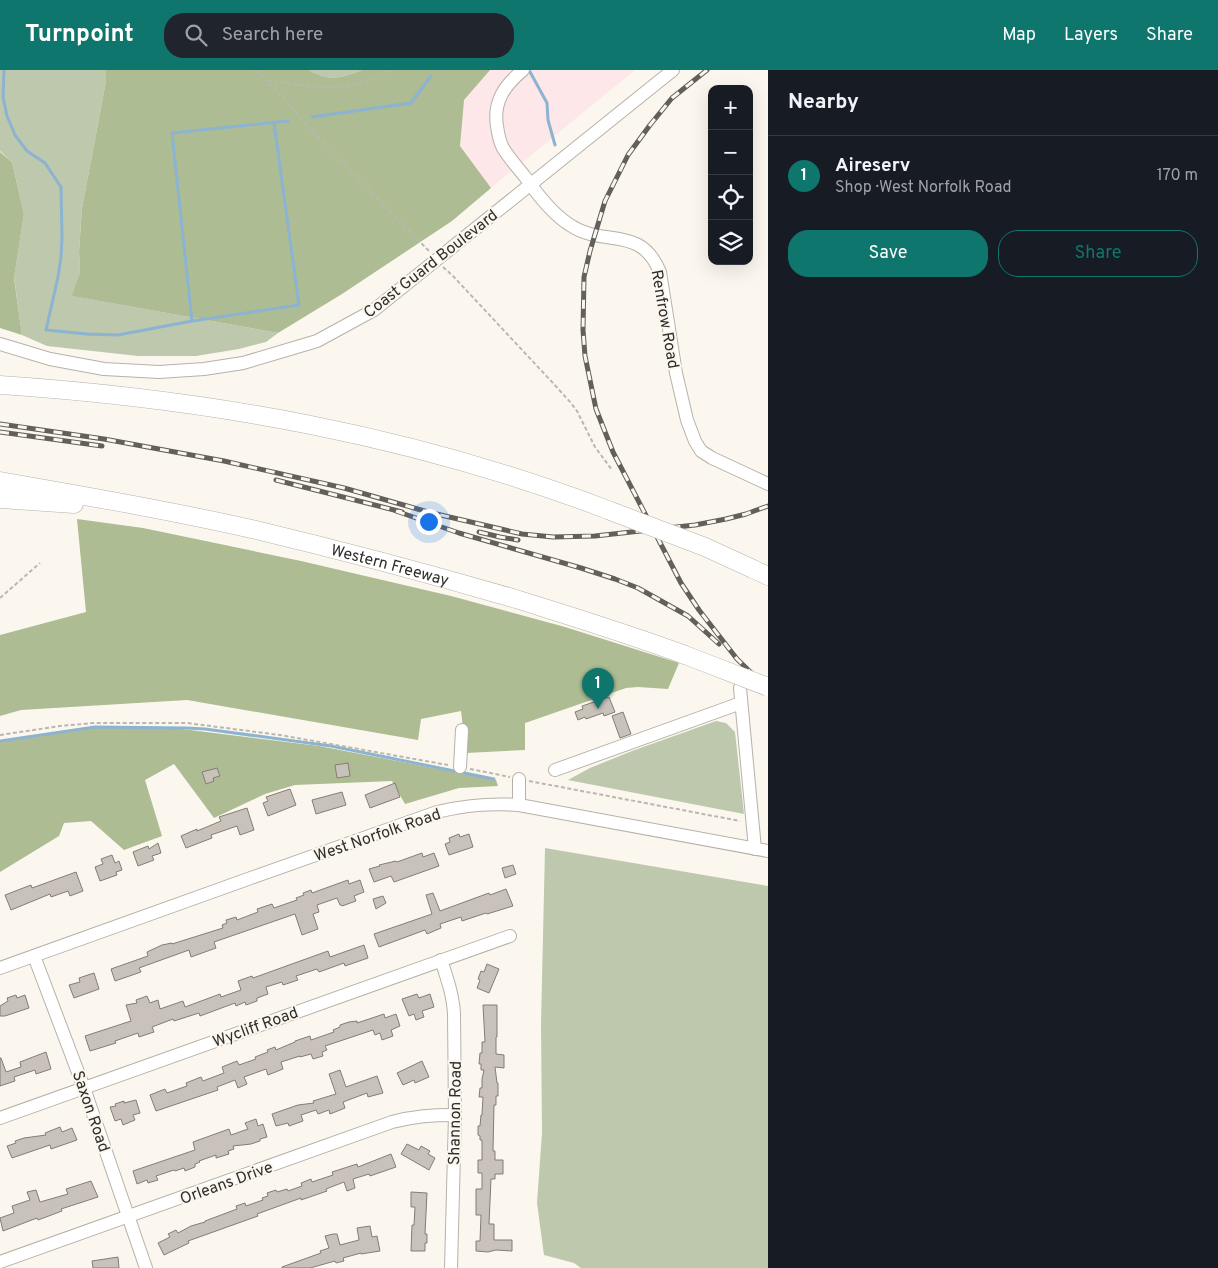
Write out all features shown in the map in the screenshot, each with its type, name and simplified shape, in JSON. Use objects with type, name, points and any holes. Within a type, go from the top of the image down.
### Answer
[{"type":"highway","points":[[0,385],[178,402],[226,409],[370,437],[446,457],[578,499],[705,547],[761,572]]},
{"type":"highway","name":"Western Freeway","points":[[0,481],[150,508],[256,530],[377,560],[566,614],[685,655],[768,687]]},
{"type":"highway","points":[[0,499],[130,510],[256,530]]},
{"type":"street","name":"Coast Guard Boulevard","points":[[0,344],[50,359],[104,369],[159,372],[204,369],[244,363],[317,341],[374,310],[673,70]]},
{"type":"street","name":"Renfrow Road","points":[[521,71],[510,81],[497,103],[496,118],[502,147],[530,185],[569,224],[583,233],[635,242],[646,250],[655,261],[660,272],[676,373],[687,420],[695,441],[701,451],[712,458],[768,484]]},
{"type":"street","points":[[740,688],[762,850]]},
{"type":"street","points":[[555,770],[741,703]]},
{"type":"street","points":[[460,768],[462,730]]},
{"type":"street","points":[[519,779],[519,805]]},
{"type":"street","name":"West Norfolk Road","points":[[0,968],[437,812],[457,807],[478,804],[519,805],[762,850]]},
{"type":"street","name":"Wycliff Road","points":[[0,1118],[510,936]]},
{"type":"street","name":"Saxon Road","points":[[34,956],[84,1088],[146,1268]]},
{"type":"street","name":"Shannon Road","points":[[441,960],[450,984],[454,1014],[455,1115],[452,1268]]},
{"type":"street","name":"Orleans Drive","points":[[0,1262],[392,1122],[411,1117],[455,1115]]},
{"type":"path","points":[[255,70],[268,81],[306,125],[437,259],[559,389],[577,412],[595,447],[612,470]]},
{"type":"path","points":[[268,81],[315,87],[339,87],[364,83],[383,76],[391,70]]},
{"type":"path","points":[[0,598],[40,563]]},
{"type":"path","points":[[0,735],[94,723],[187,723],[280,735],[740,821]]},
{"type":"shaded area","points":[[290,70],[635,70],[442,228]]},
{"type":"green space","points":[[0,70],[106,70],[106,81],[82,208],[79,251],[80,272],[73,296],[278,333],[266,342],[239,349],[196,356],[138,356],[47,346],[22,335],[14,277],[24,214],[12,162],[0,151]]},
{"type":"green space","points":[[106,70],[309,70],[316,74],[336,78],[362,70],[490,70],[464,100],[460,146],[491,188],[452,221],[342,294],[278,333],[72,296],[80,272],[79,251],[82,208],[106,81]]},
{"type":"green space","points":[[309,70],[362,70],[335,78],[322,76]]},
{"type":"green space","points":[[0,152],[12,162],[24,214],[14,278],[22,335],[0,328]]},
{"type":"green space","points":[[77,519],[143,528],[301,561],[451,596],[565,627],[679,663],[668,689],[626,688],[525,723],[525,750],[466,753],[461,711],[421,719],[418,740],[187,700],[21,710],[0,716],[0,635],[86,612]]},
{"type":"green space","points":[[716,721],[726,723],[735,732],[744,814],[568,780],[590,768],[632,751]]},
{"type":"green space","points":[[92,727],[182,729],[319,746],[496,780],[498,786],[459,788],[405,804],[392,781],[295,785],[265,794],[214,818],[174,764],[145,780],[162,836],[124,850],[91,821],[64,823],[59,836],[0,872],[0,741]]},
{"type":"green space","points":[[545,848],[768,886],[768,1268],[581,1268],[574,1263],[544,1255],[537,1203],[542,1133],[541,1024]]},
{"type":"building","points":[[609,697],[615,712],[604,716],[603,713],[578,720],[575,712],[583,709],[582,706]]},
{"type":"building","points":[[623,712],[631,734],[620,738],[612,716]]},
{"type":"building","points":[[348,763],[350,776],[337,778],[335,765]]},
{"type":"building","points":[[217,768],[220,776],[213,778],[214,781],[206,784],[202,772]]},
{"type":"building","points":[[395,783],[400,797],[370,808],[365,795]]},
{"type":"building","points":[[290,789],[296,805],[268,816],[263,803],[268,801],[266,797]]},
{"type":"building","points":[[342,792],[346,805],[316,814],[312,800]]},
{"type":"building","points":[[247,808],[254,830],[240,835],[237,826],[211,835],[212,838],[186,848],[181,836],[221,821],[219,817]]},
{"type":"building","points":[[459,834],[460,837],[469,834],[473,847],[449,855],[445,844],[450,842],[449,838]]},
{"type":"building","points":[[158,843],[161,853],[152,856],[154,860],[138,866],[133,852],[148,846],[149,849]]},
{"type":"building","points":[[422,853],[423,857],[434,853],[439,866],[394,882],[391,876],[374,882],[369,869]]},
{"type":"building","points":[[112,855],[115,863],[119,861],[122,870],[116,872],[117,875],[100,881],[95,867],[103,864],[101,859]]},
{"type":"building","points":[[513,865],[516,874],[505,878],[502,868]]},
{"type":"building","points":[[76,872],[83,891],[70,896],[68,891],[51,897],[50,894],[11,910],[5,895],[31,885],[32,888]]},
{"type":"building","points":[[348,880],[349,884],[360,880],[364,892],[354,896],[356,901],[342,906],[337,898],[317,905],[319,912],[313,914],[318,929],[302,935],[295,914],[214,942],[216,948],[191,957],[189,950],[139,968],[141,972],[115,981],[111,969],[148,956],[147,952],[162,945],[172,944],[223,928],[222,925],[227,923],[226,920],[236,917],[237,920],[258,912],[257,909],[272,904],[274,908],[297,900],[296,898],[304,895],[303,893],[311,890],[312,893]]},
{"type":"building","points":[[506,889],[513,906],[462,921],[461,917],[440,924],[441,928],[427,934],[425,930],[379,947],[374,934],[432,914],[426,895],[433,893],[440,911],[489,893],[490,895]]},
{"type":"building","points":[[383,896],[386,903],[376,909],[373,899]]},
{"type":"building","points":[[364,945],[368,958],[345,966],[344,963],[319,972],[317,969],[296,976],[298,980],[283,985],[282,982],[266,987],[268,994],[257,998],[257,1001],[246,1005],[245,1002],[236,1006],[235,1003],[200,1016],[199,1013],[174,1021],[173,1019],[152,1027],[154,1032],[139,1037],[138,1033],[115,1041],[116,1043],[90,1051],[85,1036],[131,1021],[126,1005],[137,1003],[136,1000],[147,996],[150,1003],[158,1000],[160,1009],[183,1001],[185,1007],[220,994],[221,997],[241,990],[238,981],[252,976],[253,978],[328,951],[330,957]]},
{"type":"building","points":[[487,964],[499,969],[489,993],[477,988],[481,971],[484,972]]},
{"type":"building","points":[[94,973],[99,989],[74,998],[69,985],[80,982],[79,978]]},
{"type":"building","points":[[417,994],[419,998],[430,994],[434,1007],[422,1011],[424,1017],[416,1020],[414,1014],[409,1016],[402,999]]},
{"type":"building","points":[[16,995],[17,998],[25,995],[29,1008],[0,1016],[0,1006],[8,1001],[7,998]]},
{"type":"building","points":[[483,1005],[497,1005],[496,1054],[504,1055],[504,1068],[495,1067],[498,1096],[496,1096],[496,1105],[494,1105],[493,1151],[495,1151],[495,1160],[503,1160],[503,1174],[495,1174],[495,1179],[491,1179],[489,1224],[494,1224],[494,1240],[512,1240],[512,1251],[476,1251],[476,1241],[480,1241],[481,1215],[476,1215],[476,1189],[482,1189],[482,1173],[478,1173],[478,1160],[482,1160],[482,1140],[480,1140],[478,1135],[478,1126],[480,1126],[482,1115],[483,1097],[479,1097],[484,1070],[481,1070],[481,1064],[479,1064],[482,1042],[485,1042]]},
{"type":"building","points":[[384,1014],[385,1018],[396,1014],[400,1026],[391,1030],[393,1036],[382,1040],[380,1033],[375,1035],[373,1030],[325,1046],[327,1050],[322,1052],[323,1056],[313,1059],[311,1054],[300,1056],[281,1062],[283,1069],[268,1075],[266,1069],[244,1077],[247,1084],[238,1088],[235,1080],[217,1087],[218,1090],[156,1111],[150,1095],[165,1089],[167,1093],[187,1086],[186,1083],[201,1077],[203,1081],[224,1073],[222,1067],[237,1061],[239,1065],[256,1059],[255,1057],[275,1047],[276,1050],[310,1036],[311,1040],[334,1032],[333,1030],[340,1027],[340,1025],[357,1021],[357,1023]]},
{"type":"building","points":[[46,1052],[51,1069],[36,1074],[35,1070],[14,1077],[15,1081],[0,1086],[0,1058],[6,1072],[21,1067],[20,1062]]},
{"type":"building","points":[[422,1061],[429,1077],[415,1083],[414,1080],[403,1085],[397,1073]]},
{"type":"building","points":[[340,1070],[346,1087],[377,1076],[383,1093],[368,1097],[367,1093],[343,1102],[345,1108],[330,1114],[329,1110],[318,1114],[316,1110],[301,1115],[303,1121],[289,1126],[288,1123],[276,1126],[272,1114],[298,1105],[314,1103],[313,1101],[336,1094],[329,1074]]},
{"type":"building","points":[[136,1100],[140,1113],[133,1115],[135,1120],[123,1125],[121,1119],[115,1121],[110,1107],[124,1101],[124,1103]]},
{"type":"building","points":[[256,1119],[258,1126],[263,1124],[267,1137],[260,1139],[260,1141],[233,1146],[234,1149],[228,1151],[229,1154],[216,1158],[216,1155],[199,1161],[195,1164],[195,1167],[185,1171],[184,1168],[174,1170],[156,1176],[158,1180],[148,1183],[147,1180],[137,1184],[133,1171],[195,1150],[193,1142],[229,1129],[231,1135],[248,1129],[245,1123]]},
{"type":"building","points":[[60,1127],[62,1132],[72,1128],[77,1140],[51,1149],[50,1145],[12,1158],[7,1146],[24,1138],[46,1135],[45,1133]]},
{"type":"building","points":[[407,1144],[419,1150],[421,1146],[430,1151],[428,1154],[435,1158],[429,1170],[401,1154]]},
{"type":"building","points":[[391,1154],[396,1167],[370,1176],[369,1174],[353,1179],[355,1188],[347,1191],[344,1182],[326,1189],[327,1191],[301,1200],[301,1198],[257,1214],[258,1216],[188,1241],[189,1243],[164,1255],[158,1243],[170,1237],[168,1234],[176,1230],[178,1233],[191,1226],[237,1209],[236,1206],[245,1203],[246,1206],[263,1200],[262,1198],[268,1196],[267,1193],[276,1190],[277,1192],[287,1189],[288,1191],[302,1186],[301,1183],[311,1179],[312,1182],[333,1175],[332,1172],[357,1164],[358,1167]]},
{"type":"building","points":[[91,1181],[98,1197],[3,1231],[0,1218],[14,1213],[12,1206],[30,1200],[27,1192],[36,1190],[40,1202],[68,1194],[66,1189]]},
{"type":"building","points":[[411,1192],[427,1193],[425,1234],[427,1234],[427,1243],[425,1243],[425,1251],[411,1251],[415,1207],[411,1207]]},
{"type":"building","points":[[370,1226],[372,1237],[377,1236],[380,1251],[361,1253],[343,1258],[344,1261],[336,1263],[335,1261],[310,1268],[282,1268],[329,1248],[325,1236],[337,1234],[340,1245],[359,1240],[357,1228]]},
{"type":"building","points":[[118,1257],[119,1268],[93,1268],[92,1261]]},
{"type":"waterway","points":[[4,70],[3,97],[7,116],[15,135],[27,151],[45,163],[61,187],[61,257],[46,330],[118,335],[192,321],[172,133],[288,121]]},
{"type":"waterway","points":[[529,70],[547,103],[548,120],[555,145]]},
{"type":"waterway","points":[[312,117],[411,103],[431,76]]},
{"type":"waterway","points":[[192,321],[299,305],[274,123]]},
{"type":"waterway","points":[[0,741],[95,727],[205,729],[331,746],[494,779]]},
{"type":"railway","points":[[707,70],[672,98],[650,125],[628,155],[605,201],[584,277],[583,330],[585,356],[596,409],[613,452],[681,583],[699,610],[737,659],[768,689]]},
{"type":"railway","points":[[0,424],[104,439],[224,461],[344,488],[428,512],[522,534],[553,537],[595,536],[695,525],[746,514],[768,506]]},
{"type":"railway","points":[[0,432],[102,446]]},
{"type":"railway","points":[[276,480],[402,512]]},
{"type":"railway","points":[[396,511],[459,533],[581,568],[638,588],[688,616],[719,644]]},
{"type":"railway","points":[[479,532],[518,540]]},
{"type":"place","name":"Aireserv","points":[[598,709]]}]
